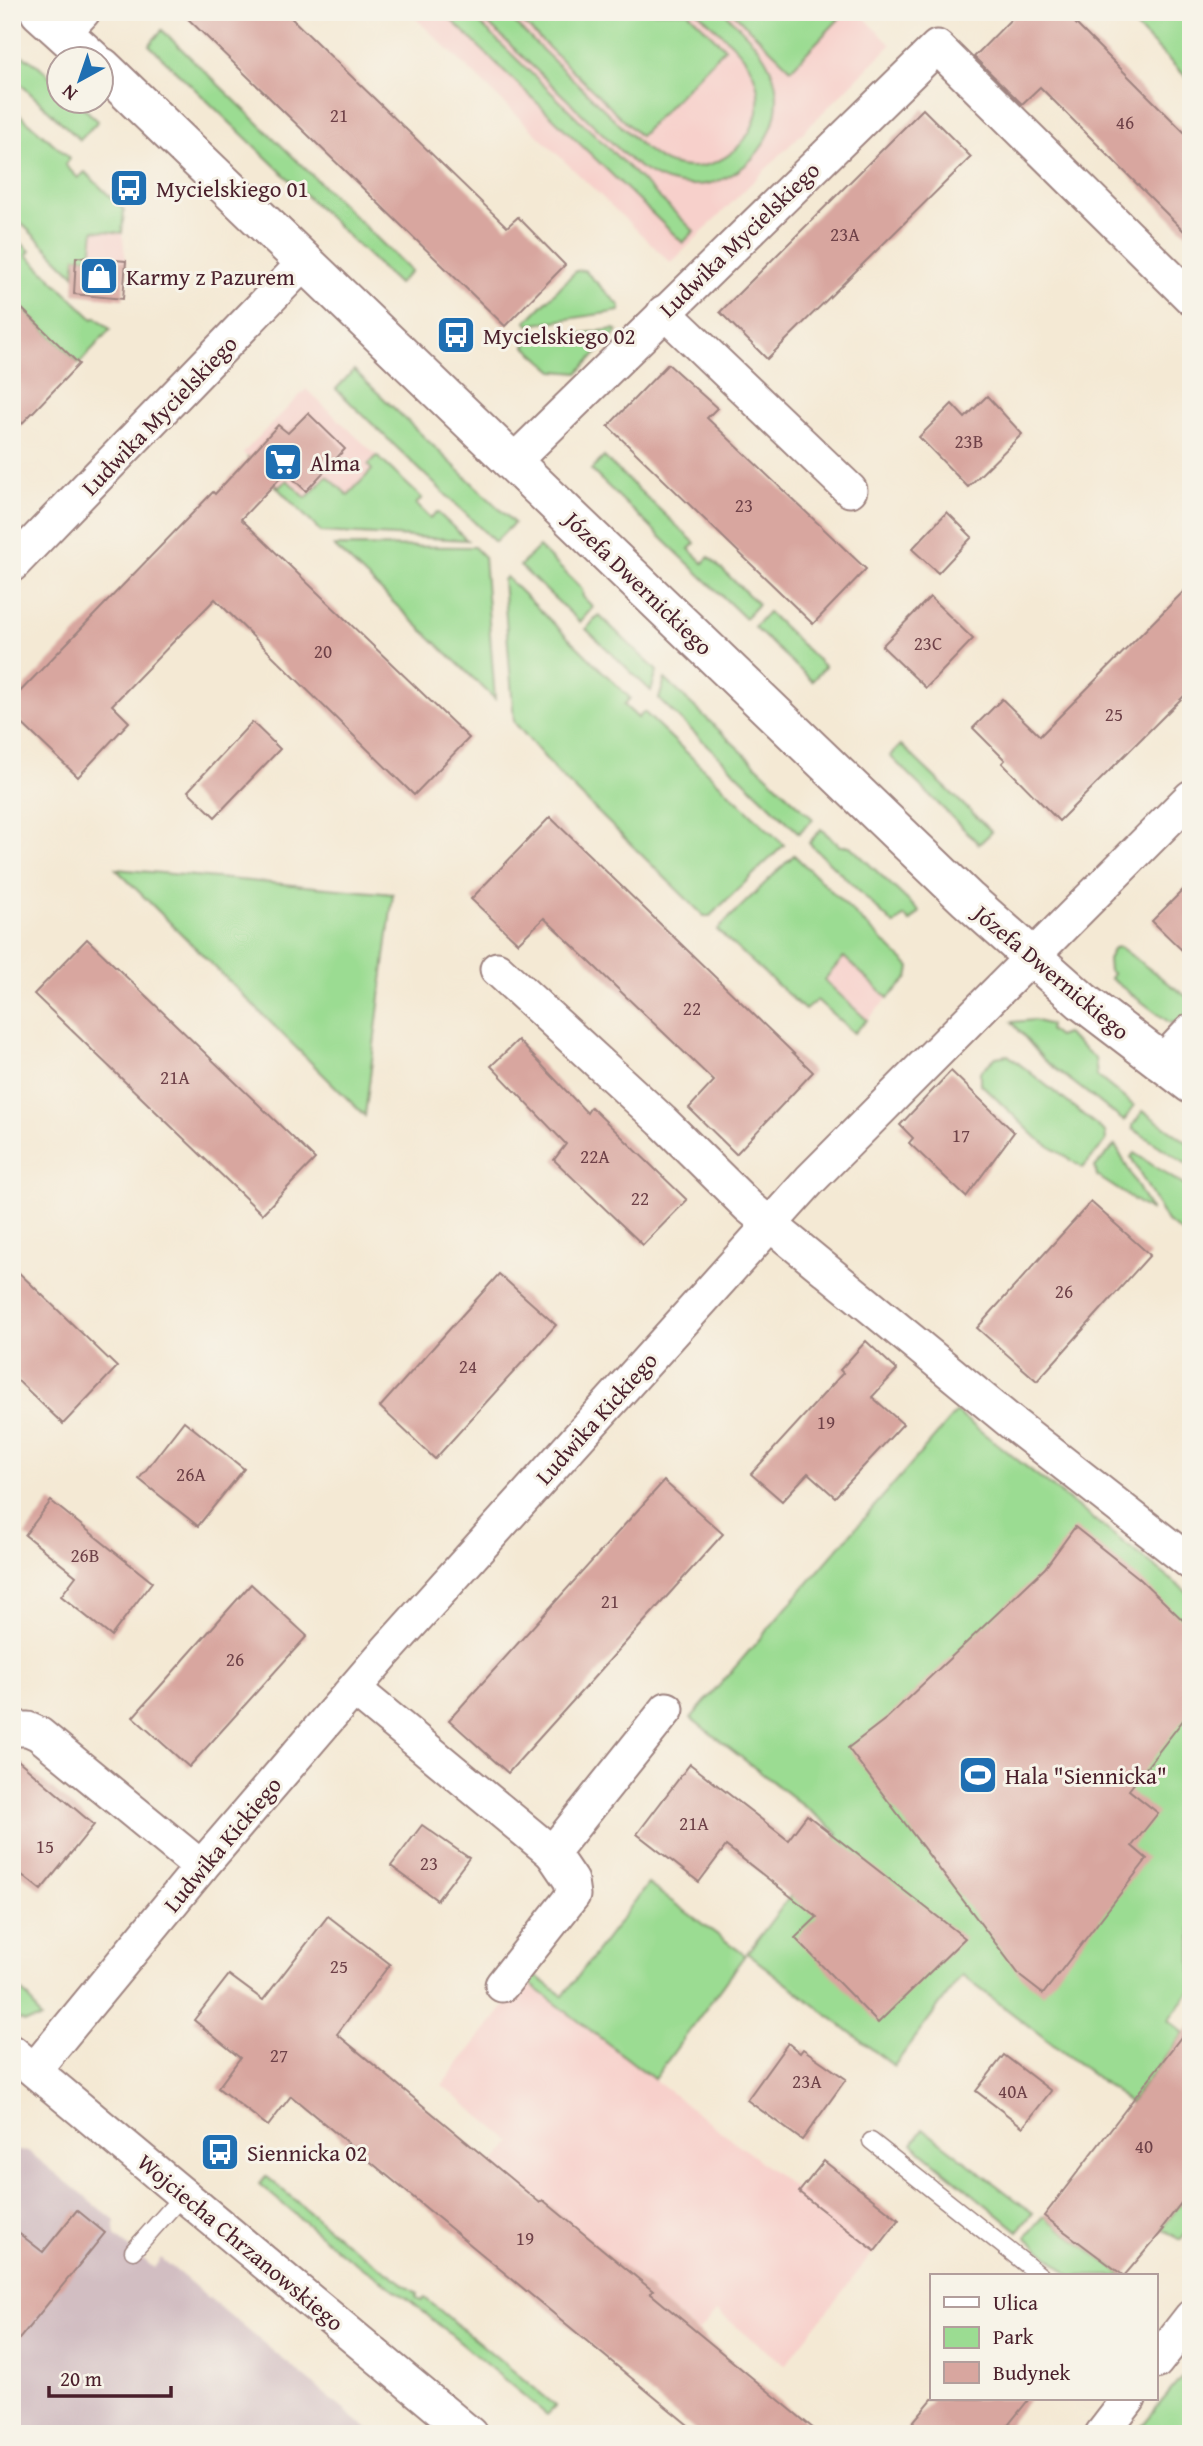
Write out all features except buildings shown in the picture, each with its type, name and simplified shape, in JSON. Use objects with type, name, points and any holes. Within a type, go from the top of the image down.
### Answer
[{"type":"street","points":[[62,19],[82,46]]},
{"type":"street","name":"Ludwika Mycielskiego","points":[[513,462],[937,47],[1191,298]]},
{"type":"street","name":"Józefa Dwernickiego","points":[[116,82],[960,892],[1032,958],[1176,1073]]},
{"type":"street","name":"Ludwika Mycielskiego","points":[[12,565],[304,263]]},
{"type":"street","points":[[664,312],[850,490]]},
{"type":"street","name":"Ludwika Kickiego","points":[[23,2061],[201,1867],[354,1689],[810,1180],[974,1012],[1032,958],[1191,797]]},
{"type":"street","points":[[497,970],[662,1121],[749,1207],[1012,1423],[1191,1563]]},
{"type":"street","points":[[1176,1073],[1191,1031]]},
{"type":"street","points":[[354,1689],[552,1853],[571,1881],[573,1895],[502,1985]]},
{"type":"street","points":[[552,1853],[667,1709]]},
{"type":"street","points":[[12,1729],[28,1729],[39,1734],[201,1867]]},
{"type":"street","name":"Wojciecha Chrzanowskiego","points":[[23,2061],[470,2434]]},
{"type":"street","points":[[1158,2359],[1191,2317]]},
{"type":"street","points":[[1102,2434],[1128,2400]]},
{"type":"lane","points":[[871,2141],[1038,2274]]},
{"type":"lane","points":[[133,2251],[184,2194]]},
{"type":"shaded area","points":[[409,12],[859,12],[891,45],[671,263]]},
{"type":"shaded area","name":"Karmy z Pazurem","points":[[94,230],[122,233],[126,261],[123,299],[93,297],[74,278],[76,257]]},
{"type":"shaded area","points":[[306,389],[377,456],[368,465],[372,470],[347,496],[306,498],[279,487],[243,453]]},
{"type":"shaded area","points":[[844,957],[888,998],[867,1020],[823,980]]},
{"type":"shaded area","points":[[525,1980],[875,2250],[785,2365],[717,2311],[698,2332],[650,2293],[653,2290],[493,2164],[512,2142],[442,2085]]},
{"type":"shaded area","points":[[12,2151],[28,2151],[115,2221],[115,2236],[154,2268],[161,2258],[373,2434],[12,2434]]},
{"type":"green space","points":[[443,12],[468,12],[694,231],[683,243]]},
{"type":"green space","points":[[476,12],[503,12],[643,147],[656,156],[675,165],[700,166],[718,161],[746,138],[754,122],[758,104],[757,85],[745,59],[698,12],[724,12],[759,49],[773,75],[777,95],[775,115],[769,133],[759,151],[729,176],[710,183],[690,185],[659,178],[631,161]]},
{"type":"green space","points":[[512,12],[688,12],[725,48],[640,136]]},
{"type":"green space","points":[[732,12],[832,12],[839,19],[791,69]]},
{"type":"green space","points":[[1121,12],[1191,12],[1191,82]]},
{"type":"green space","points":[[162,30],[411,271],[398,284],[149,45]]},
{"type":"green space","points":[[12,49],[46,73],[46,108],[12,76]]},
{"type":"green space","points":[[12,108],[70,158],[65,165],[78,178],[85,172],[124,210],[122,233],[94,230],[91,258],[76,257],[74,275],[12,214]]},
{"type":"green space","points":[[54,116],[92,116],[98,121],[80,140]]},
{"type":"green space","points":[[12,235],[30,251],[27,255],[93,319],[96,317],[110,329],[79,364],[12,299]]},
{"type":"green space","points":[[584,270],[620,306],[620,311],[529,325],[526,322],[576,271]]},
{"type":"green space","points":[[614,329],[618,331],[578,373],[554,371],[525,346],[529,341]]},
{"type":"green space","points":[[354,370],[514,523],[495,542],[336,389]]},
{"type":"green space","points":[[377,456],[422,498],[416,504],[430,518],[437,512],[467,540],[321,532],[247,457],[279,487],[287,480],[306,498],[327,476],[348,495],[372,470],[368,465]]},
{"type":"green space","points":[[604,457],[695,543],[689,549],[703,563],[709,557],[758,604],[745,618],[591,470]]},
{"type":"green space","points":[[334,546],[474,547],[484,557],[495,699]]},
{"type":"green space","points":[[539,547],[582,589],[583,597],[593,607],[580,622],[520,566]]},
{"type":"green space","points":[[506,577],[630,698],[624,705],[638,718],[644,712],[784,845],[710,916],[704,916],[558,773],[514,722],[503,580]]},
{"type":"green space","points":[[768,612],[825,667],[812,681],[754,627]]},
{"type":"green space","points":[[599,615],[657,671],[651,691],[586,629]]},
{"type":"green space","points":[[665,679],[813,819],[799,833],[659,699]]},
{"type":"green space","points":[[901,745],[992,832],[979,844],[890,756]]},
{"type":"green space","points":[[821,829],[840,846],[850,846],[920,912],[910,922],[904,916],[894,925],[809,843]]},
{"type":"green space","points":[[794,855],[910,967],[908,978],[888,998],[844,957],[824,980],[867,1020],[854,1033],[817,1000],[805,1010],[717,930]]},
{"type":"green space","points":[[116,869],[393,894],[365,1116]]},
{"type":"green space","points":[[1120,947],[1191,1000],[1191,1007],[1179,1022],[1170,1023],[1110,978],[1113,974],[1109,971],[1108,959],[1114,948]]},
{"type":"green space","points":[[1034,1020],[1050,1025],[1049,1030],[1058,1037],[1066,1034],[1095,1058],[1097,1076],[1134,1106],[1124,1121],[1044,1060],[1012,1022]]},
{"type":"green space","points":[[1008,1055],[1105,1132],[1106,1141],[1083,1168],[1037,1138],[980,1083],[980,1072],[996,1057]]},
{"type":"green space","points":[[1143,1111],[1191,1145],[1191,1167],[1133,1129]]},
{"type":"green space","points":[[1115,1145],[1151,1211],[1097,1176],[1095,1167]]},
{"type":"green space","points":[[1134,1153],[1191,1190],[1191,1238],[1167,1222],[1131,1157]]},
{"type":"green space","name":"Hala \"Siennicka\"","points":[[956,1412],[1191,1595],[1191,1991],[1168,2020],[1184,2033],[1130,2103],[962,1975],[894,2066],[747,1953],[838,1833],[691,1718]]},
{"type":"green space","points":[[648,1884],[745,1955],[654,2079],[525,1980],[532,1973],[563,1996]]},
{"type":"green space","points":[[12,1984],[29,1998],[41,2019],[25,2022],[12,2017]]},
{"type":"green space","points":[[923,2129],[1033,2213],[1018,2231],[912,2144]]},
{"type":"green space","points":[[266,2176],[341,2239],[418,2294],[416,2297],[422,2301],[425,2298],[556,2406],[547,2415],[408,2299],[340,2252],[259,2184]]},
{"type":"green space","points":[[1191,2190],[1191,2227],[1180,2240],[1162,2228]]},
{"type":"green space","points":[[1044,2216],[1121,2274],[1069,2274],[1026,2237]]},
{"type":"green space","points":[[1191,2366],[1191,2434],[1135,2434]]},
{"type":"place","name":"Mycielskiego 01","points":[[129,188]]},
{"type":"place","name":"Karmy z Pazurem","points":[[99,276]]},
{"type":"place","name":"Mycielskiego 02","points":[[456,335]]},
{"type":"place","name":"Alma","points":[[283,462]]},
{"type":"place","name":"Hala \"Siennicka\"","points":[[978,1775]]},
{"type":"place","name":"Siennicka 02","points":[[220,2152]]}]
